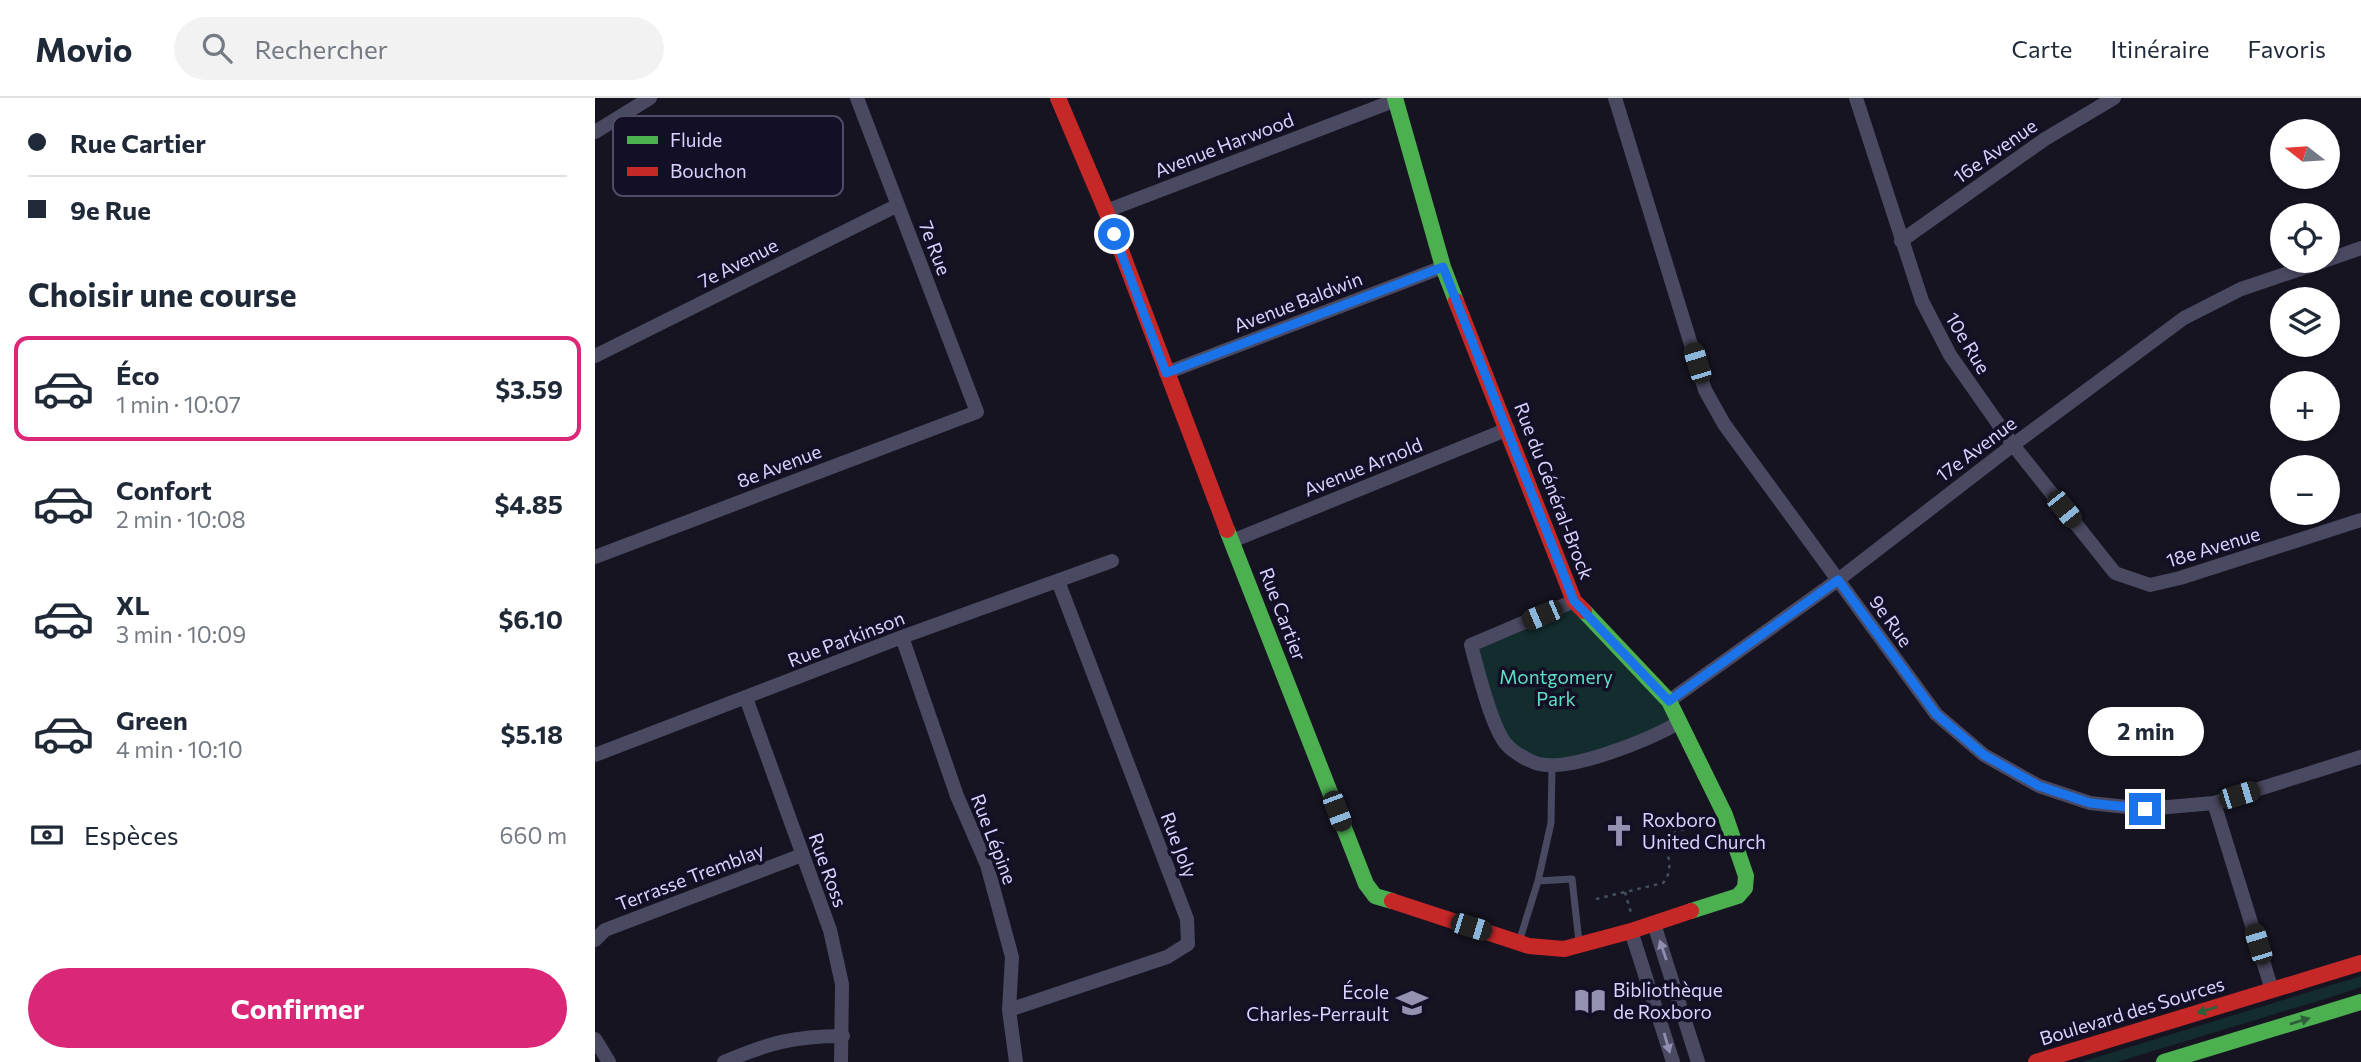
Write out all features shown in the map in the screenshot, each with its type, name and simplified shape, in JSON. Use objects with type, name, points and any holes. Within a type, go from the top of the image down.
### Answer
[{"type":"street","points":[[621,116],[650,98]]},
{"type":"street","name":"7e Rue","points":[[857,98],[977,411]]},
{"type":"street","name":"Rue Cartier","points":[[1058,98],[1106,211],[1166,373],[1366,884],[1375,895],[1529,946],[1564,949],[1654,924]]},
{"type":"street","name":"9e Rue","points":[[1615,98],[1705,390],[1724,424],[1936,714],[1984,755],[2039,786],[2090,803],[2145,809],[2214,803],[2361,757]]},
{"type":"street","name":"10e Rue","points":[[1856,98],[1922,302],[1950,355],[2013,445],[2115,573]]},
{"type":"street","name":"16e Avenue","points":[[1901,241],[2045,139],[2113,98]]},
{"type":"street","name":"Avenue Harwood","points":[[1106,211],[1395,99]]},
{"type":"street","name":"Rue du Général-Brock","points":[[1395,99],[1443,267],[1574,601],[1669,701],[1725,815],[1746,876],[1745,888],[1738,896],[1654,924]]},
{"type":"street","points":[[595,132],[613,121]]},
{"type":"street","name":"7e Avenue","points":[[595,356],[898,205]]},
{"type":"street","name":"17e Avenue","points":[[2340,255],[2361,248]]},
{"type":"street","name":"Avenue Baldwin","points":[[1166,373],[1443,267]]},
{"type":"street","name":"17e Avenue","points":[[1669,701],[1838,580],[2184,318],[2241,289],[2288,273]]},
{"type":"street","name":"8e Avenue","points":[[595,557],[977,411]]},
{"type":"street","name":"Avenue Arnold","points":[[1232,541],[1508,429]]},
{"type":"street","name":"18e Avenue","points":[[2115,573],[2150,585],[2180,578],[2361,520]]},
{"type":"street","name":"Rue Parkinson","points":[[595,755],[902,637],[1112,561]]},
{"type":"street","name":"Rue Joly","points":[[1009,1010],[1167,957],[1188,944],[1187,919],[1058,581]]},
{"type":"street","points":[[1574,601],[1471,645],[1491,714],[1506,744],[1536,764],[1552,766],[1576,762],[1646,738],[1680,722]]},
{"type":"street","name":"Rue Lépine","points":[[902,637],[957,796],[987,864],[1012,957],[1009,1010],[1016,1062]]},
{"type":"street","name":"Rue Ross","points":[[746,698],[830,930],[842,984],[841,1062]]},
{"type":"street","points":[[2214,803],[2272,990]]},
{"type":"street","name":"Terrasse Tremblay","points":[[595,940],[605,930],[802,855]]},
{"type":"street","points":[[1654,924],[1698,1062]]},
{"type":"street","points":[[1631,931],[1673,1062]]},
{"type":"street","name":"Boulevard des Sources","points":[[2036,1062],[2361,963]]},
{"type":"street","points":[[2164,1062],[2361,1002]]},
{"type":"street","points":[[724,1062],[768,1044],[806,1036],[843,1036]]},
{"type":"street","points":[[595,1039],[609,1062]]},
{"type":"lane","points":[[1519,942],[1538,881],[1551,823],[1552,766]]},
{"type":"lane","points":[[1538,881],[1572,879],[1579,945]]},
{"type":"path","points":[[1596,900],[1663,883],[1669,876],[1670,865],[1663,836],[1725,815]]},
{"type":"green space","name":"Montgomery Park","points":[[1574,601],[1680,722],[1577,760],[1547,761],[1511,749],[1471,650]]},
{"type":"green space","points":[[2361,976],[2361,987],[2331,997],[2117,1062],[2081,1062]]},
{"type":"traffic: fast","points":[[1395,98],[1443,267],[1456,301]]},
{"type":"traffic: fast","points":[[1227,530],[1366,884],[1375,896],[1392,901]]},
{"type":"traffic: fast","points":[[1584,611],[1669,701],[1725,815],[1746,876],[1745,888],[1738,896],[1691,911]]},
{"type":"traffic: fast","points":[[2164,1062],[2361,1002]]},
{"type":"traffic: jam","points":[[1058,98],[1106,211],[1227,530]]},
{"type":"traffic: jam","points":[[1456,301],[1574,601],[1584,611]]},
{"type":"traffic: jam","points":[[1392,901],[1529,946],[1564,949],[1691,911]]},
{"type":"traffic: jam","points":[[2036,1062],[2361,963]]},
{"type":"place","name":"Roxboro United Church","points":[[1619,831]]},
{"type":"place","name":"Bibliothèque de Roxboro","points":[[1590,1001]]},
{"type":"place","name":"École Charles-Perrault","points":[[1412,1003]]},
{"type":"route","points":[[1114,234],[1166,373],[1443,267],[1574,601],[1669,701],[1838,580],[1936,714],[1984,755],[2039,786],[2090,803],[2145,809]]}]
